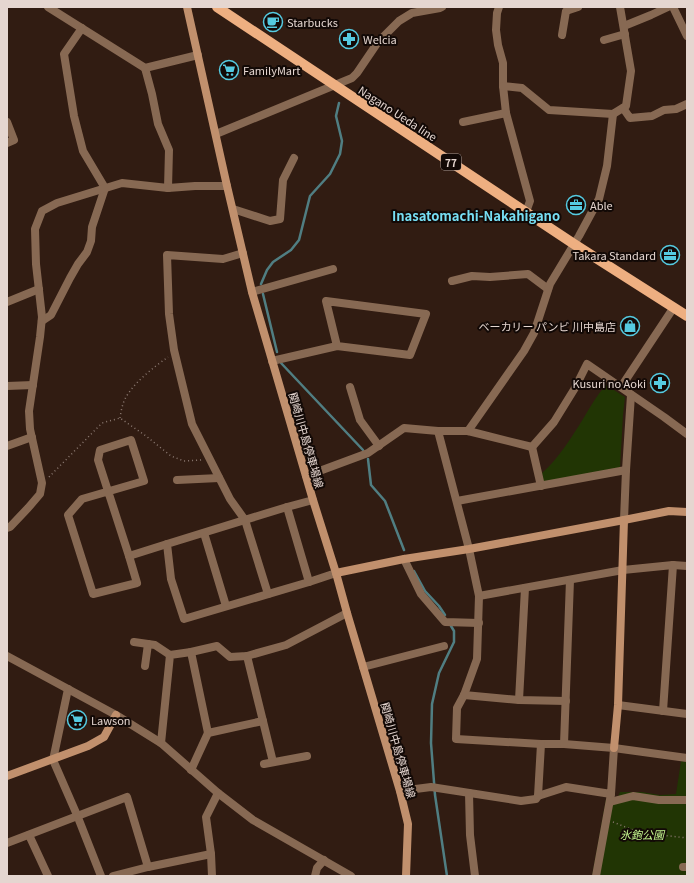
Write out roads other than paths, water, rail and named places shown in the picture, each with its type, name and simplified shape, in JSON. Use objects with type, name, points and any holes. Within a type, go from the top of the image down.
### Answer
[{"type":"main road","name":"関崎川中島停車場線","points":[[187,7],[252,292],[400,791],[408,824],[406,876]]},
{"type":"main road","name":"Nagano Ueda line","points":[[217,7],[574,244],[687,316]]},
{"type":"main road","points":[[336,573],[404,559],[469,549],[624,520],[669,510],[687,512]]},
{"type":"main road","points":[[614,748],[618,705],[624,520]]},
{"type":"main road","points":[[7,776],[88,746],[104,736],[116,715]]},
{"type":"street","points":[[48,7],[145,68],[158,124],[169,150],[168,188]]},
{"type":"street","points":[[216,134],[352,78],[357,74],[378,42],[399,21],[412,12],[442,7]]},
{"type":"street","points":[[499,7],[497,13],[496,30],[503,63],[503,86],[506,113],[530,201],[526,212]]},
{"type":"street","points":[[562,35],[566,11],[578,7]]},
{"type":"street","points":[[503,86],[522,88],[549,110],[613,114],[626,106],[631,71],[620,7]]},
{"type":"street","points":[[604,40],[668,7]]},
{"type":"street","points":[[673,7],[687,36]]},
{"type":"street","points":[[42,321],[51,315],[78,264],[87,252],[91,241],[92,227],[105,188],[83,151],[74,116],[64,54],[82,28]]},
{"type":"street","points":[[145,68],[198,54]]},
{"type":"street","points":[[623,108],[630,118],[652,116],[664,110],[676,109],[687,104]]},
{"type":"street","points":[[463,122],[506,113]]},
{"type":"street","points":[[468,431],[524,351],[534,334],[550,284],[599,199],[607,166],[613,114]]},
{"type":"street","points":[[7,122],[14,140],[7,143]]},
{"type":"street","points":[[232,209],[270,220],[280,218],[283,180],[294,158]]},
{"type":"street","points":[[7,528],[10,527],[40,494],[42,483],[30,429],[29,411],[42,321],[36,264],[35,229],[42,211],[57,203],[122,183],[168,188],[227,186]]},
{"type":"street","points":[[243,253],[223,259],[166,255],[169,314],[175,354],[192,424],[230,499],[245,520],[268,594]]},
{"type":"street","points":[[252,292],[333,269]]},
{"type":"street","points":[[452,282],[472,276],[490,277],[528,274],[548,289]]},
{"type":"street","points":[[7,302],[39,289]]},
{"type":"street","points":[[272,361],[337,346],[410,355],[426,314],[326,301],[337,346]]},
{"type":"street","points":[[621,388],[674,307]]},
{"type":"street","points":[[532,447],[554,422],[575,388],[586,364],[687,434]]},
{"type":"street","points":[[7,386],[33,385]]},
{"type":"street","points":[[350,387],[360,420],[379,446]]},
{"type":"street","points":[[624,520],[631,395]]},
{"type":"street","points":[[306,476],[368,453],[404,428],[438,431],[468,431],[532,447]]},
{"type":"street","points":[[438,431],[469,549],[479,596],[477,659],[464,695],[457,708],[456,738],[614,748],[687,758]]},
{"type":"street","points":[[7,446],[32,437]]},
{"type":"street","points":[[108,491],[82,499],[68,515],[93,594],[137,583],[129,556],[108,491],[98,460],[100,450],[131,440],[144,481],[108,491]]},
{"type":"street","points":[[532,447],[541,486]]},
{"type":"street","points":[[457,501],[626,470]]},
{"type":"street","points":[[177,480],[219,478]]},
{"type":"street","points":[[129,556],[313,500]]},
{"type":"street","points":[[286,507],[309,582]]},
{"type":"street","points":[[204,533],[226,606]]},
{"type":"street","points":[[167,544],[171,579],[184,618],[336,573]]},
{"type":"street","points":[[404,559],[422,594],[445,622],[479,623]]},
{"type":"street","points":[[479,596],[623,570],[673,565],[687,566]]},
{"type":"street","points":[[663,711],[673,565]]},
{"type":"street","points":[[564,744],[570,580]]},
{"type":"street","points":[[520,700],[525,588]]},
{"type":"street","points":[[134,642],[155,645],[170,655],[217,646],[230,657],[247,656],[286,645],[347,613]]},
{"type":"street","points":[[145,666],[148,644]]},
{"type":"street","points":[[363,667],[444,646]]},
{"type":"street","points":[[191,652],[208,733],[191,770]]},
{"type":"street","points":[[160,743],[170,655]]},
{"type":"street","points":[[7,656],[116,715],[160,743],[218,793],[253,820],[351,876]]},
{"type":"street","points":[[247,656],[273,762]]},
{"type":"street","points":[[68,689],[53,760],[101,876]]},
{"type":"street","points":[[464,695],[520,700],[566,701]]},
{"type":"street","points":[[618,705],[687,714]]},
{"type":"street","points":[[208,733],[263,721]]},
{"type":"street","points":[[538,796],[541,744]]},
{"type":"street","points":[[596,876],[610,802],[614,748]]},
{"type":"street","points":[[264,764],[307,756]]},
{"type":"street","points":[[400,791],[431,787],[469,792],[522,802],[536,799],[538,796],[566,788],[611,794]]},
{"type":"street","points":[[469,792],[470,836],[475,876]]},
{"type":"street","points":[[212,876],[206,817],[218,793]]},
{"type":"street","points":[[610,802],[633,796],[660,800],[687,800]]},
{"type":"street","points":[[7,843],[127,797],[148,867]]},
{"type":"street","points":[[29,835],[48,876]]},
{"type":"street","points":[[113,876],[210,854]]},
{"type":"street","points":[[315,876],[317,868],[324,860]]},
{"type":"waterway","points":[[261,284],[267,270],[273,262],[291,250],[299,240],[310,196],[330,174],[340,154],[342,141],[336,116],[339,103]]},
{"type":"waterway","points":[[263,294],[277,352]]},
{"type":"waterway","points":[[281,363],[363,450]]},
{"type":"waterway","points":[[368,459],[371,485],[385,501],[404,550]]},
{"type":"waterway","points":[[414,571],[425,591],[445,615]]},
{"type":"waterway","points":[[447,876],[435,795],[431,743],[432,704],[439,673],[454,642],[454,631],[451,626]]},
{"type":"place","name":"Starbucks","points":[[273,22]]},
{"type":"place","name":"Welcia","points":[[349,39]]},
{"type":"place","name":"FamilyMart","points":[[229,70]]},
{"type":"place","name":"Able","points":[[576,205]]},
{"type":"place","name":"Takara Standard","points":[[670,255]]},
{"type":"place","name":"ベーカリー パンビ 川中島店","points":[[630,326]]},
{"type":"place","name":"Kusuri no Aoki","points":[[660,383]]},
{"type":"place","name":"Lawson","points":[[77,720]]},
{"type":"district","name":"Inasatomachi-Nakahigano","points":[[476,215]]},
{"type":"park label","name":"氷鉋公園","points":[[642,834]]}]
